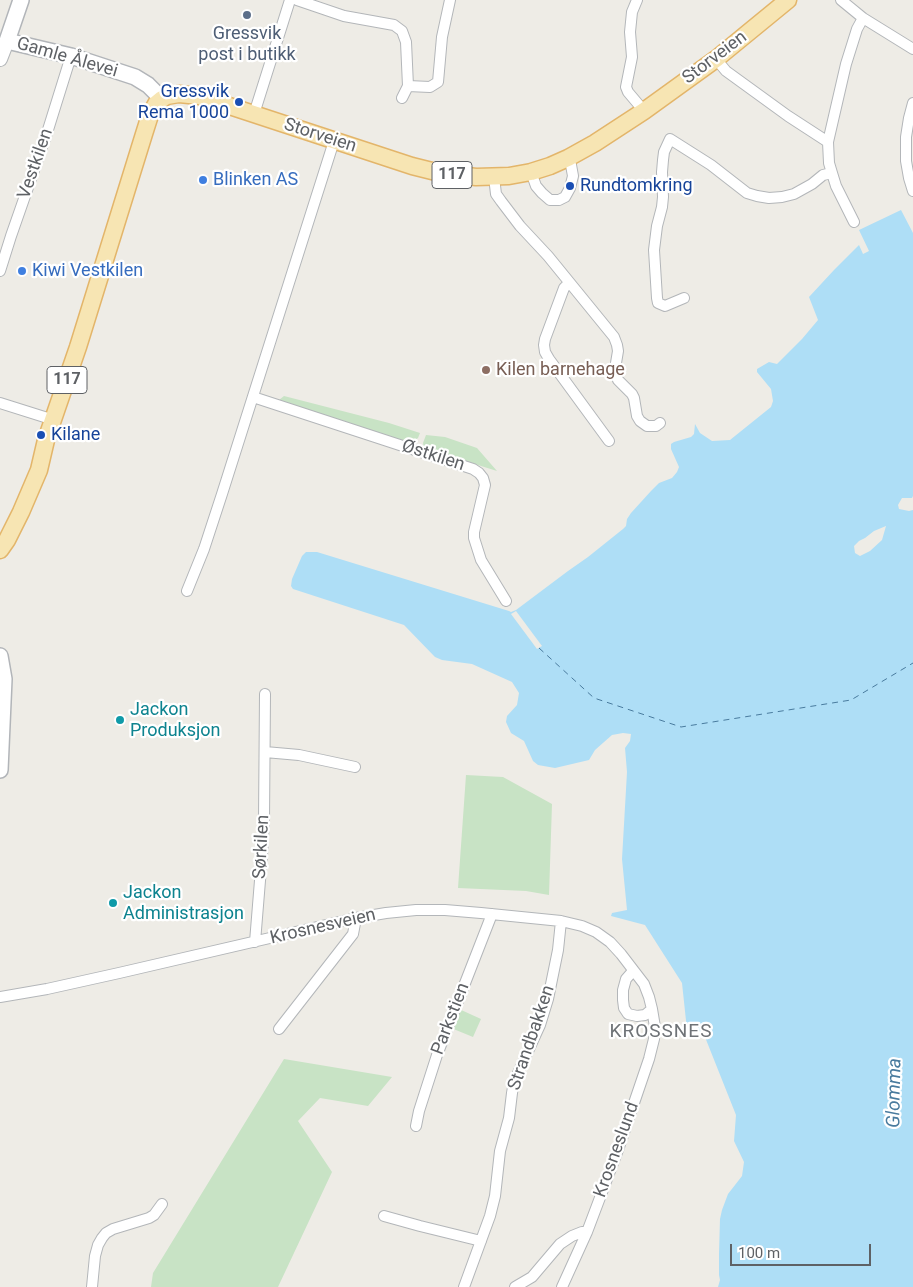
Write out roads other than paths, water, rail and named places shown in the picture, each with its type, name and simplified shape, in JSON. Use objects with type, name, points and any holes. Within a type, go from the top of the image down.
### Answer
[{"type":"main road","name":"Gamle Ålevei","points":[[21,0],[7,41],[71,56],[142,81],[162,99]]},
{"type":"main road","name":"Storveien","points":[[162,99],[173,94],[189,94],[412,166],[440,173],[494,177],[531,172],[568,158],[644,111],[716,59],[788,0]]},
{"type":"main road","name":"117","points":[[0,530],[22,490],[54,420],[146,128],[156,104],[162,99]]},
{"type":"main road","name":"117","points":[[0,550],[7,540],[31,490],[39,470],[46,440]]},
{"type":"main road","points":[[0,656],[4,679],[0,770]]},
{"type":"street","points":[[254,114],[290,0]]},
{"type":"street","points":[[297,0],[344,16],[394,25],[402,31],[406,42],[408,86],[402,98]]},
{"type":"street","points":[[408,86],[430,87],[438,82],[442,37],[450,0]]},
{"type":"street","points":[[638,0],[632,12],[630,32],[632,57],[626,87],[644,111]]},
{"type":"street","points":[[841,0],[863,18],[913,49]]},
{"type":"street","points":[[854,222],[836,186],[828,163],[828,142],[846,64],[857,29],[863,18]]},
{"type":"street","points":[[0,59],[7,41]]},
{"type":"street","name":"Vestkilen","points":[[0,271],[71,56]]},
{"type":"street","points":[[716,59],[726,71],[788,116],[828,142]]},
{"type":"street","points":[[913,103],[908,118],[906,137],[906,161],[913,190]]},
{"type":"street","points":[[684,298],[665,306],[658,304],[657,298],[654,250],[662,207],[664,152],[670,139],[711,165],[747,193],[757,196],[770,198],[794,194],[823,176],[832,174]]},
{"type":"street","points":[[187,591],[204,549],[334,141]]},
{"type":"street","points":[[531,172],[536,186],[542,193],[550,200],[559,200],[565,197],[570,188],[572,176],[571,164],[568,158]]},
{"type":"street","points":[[494,177],[496,194],[501,201],[614,337],[618,352],[616,374],[618,380],[634,398],[636,416],[647,426],[656,426],[660,423]]},
{"type":"street","points":[[569,283],[564,288],[545,339],[545,352],[609,442]]},
{"type":"street","name":"Østkilen","points":[[253,397],[473,469],[479,473],[485,485],[474,538],[480,560],[506,601]]},
{"type":"street","points":[[0,403],[54,420]]},
{"type":"street","name":"Sørkilen","points":[[255,942],[262,856],[265,694]]},
{"type":"street","points":[[265,752],[299,755],[355,767]]},
{"type":"street","name":"Krosnesveien","points":[[0,997],[47,989],[356,918],[416,910],[446,910],[561,921],[582,926],[596,932],[610,942],[644,984],[650,997],[652,1010]]},
{"type":"street","name":"Parkstien","points":[[416,1126],[437,1055],[492,914]]},
{"type":"street","points":[[279,1029],[353,934],[356,918]]},
{"type":"street","name":"Strandbakken","points":[[464,1287],[487,1227],[493,1205],[500,1151],[509,1118],[514,1082],[540,1025],[548,999],[558,950],[561,921]]},
{"type":"street","points":[[633,970],[626,979],[623,990],[622,1000],[624,1008],[628,1014],[637,1016],[645,1015],[652,1010]]},
{"type":"street","name":"Krosneslund","points":[[562,1287],[587,1232],[618,1150],[649,1059],[656,1027],[652,1010]]},
{"type":"street","points":[[92,1287],[98,1246],[106,1233],[113,1229],[150,1218],[162,1204]]},
{"type":"street","points":[[384,1216],[481,1241]]},
{"type":"street","points":[[515,1287],[532,1277],[560,1244],[572,1236],[587,1232]]},
{"type":"water","name":"Glomma","points":[[901,210],[913,233],[913,496],[912,498],[902,498],[898,505],[899,509],[913,510],[913,1287],[718,1287],[720,1280],[720,1219],[728,1194],[742,1176],[744,1162],[734,1141],[736,1115],[703,1032],[687,1030],[682,983],[645,925],[611,916],[612,913],[627,910],[622,859],[627,772],[625,748],[630,741],[631,734],[612,735],[595,750],[589,760],[555,768],[538,765],[533,761],[524,741],[511,733],[506,722],[507,716],[517,705],[519,693],[512,682],[472,664],[442,660],[435,657],[404,625],[293,589],[291,586],[302,556],[306,552],[317,552],[511,612],[516,610],[588,557],[626,526],[627,519],[631,513],[651,491],[659,483],[672,478],[677,472],[679,467],[671,449],[671,444],[691,437],[694,434],[695,424],[700,433],[712,441],[730,440],[771,407],[773,401],[771,389],[757,372],[757,369],[769,362],[777,364],[818,320],[809,297],[834,270],[859,245],[863,254],[869,251],[859,230]],"holes":[[[886,526],[882,540],[870,551],[860,556],[855,553],[854,546],[859,541]]]},
{"type":"place","name":"Gressvik post i butikk","points":[[247,15]]},
{"type":"place","name":"Gressvik Rema 1000","points":[[239,102]]},
{"type":"place","name":"Blinken AS","points":[[203,180]]},
{"type":"place","name":"Rundtomkring","points":[[570,186]]},
{"type":"place","name":"Kiwi Vestkilen","points":[[22,271]]},
{"type":"place","name":"Kilen barnehage","points":[[486,370]]},
{"type":"place","name":"Kilane","points":[[41,435]]},
{"type":"place","name":"Jackon Produksjon","points":[[120,720]]},
{"type":"place","name":"Jackon Administrasjon","points":[[113,903]]},
{"type":"district","name":"KROSSNES","points":[[661,1032]]}]
